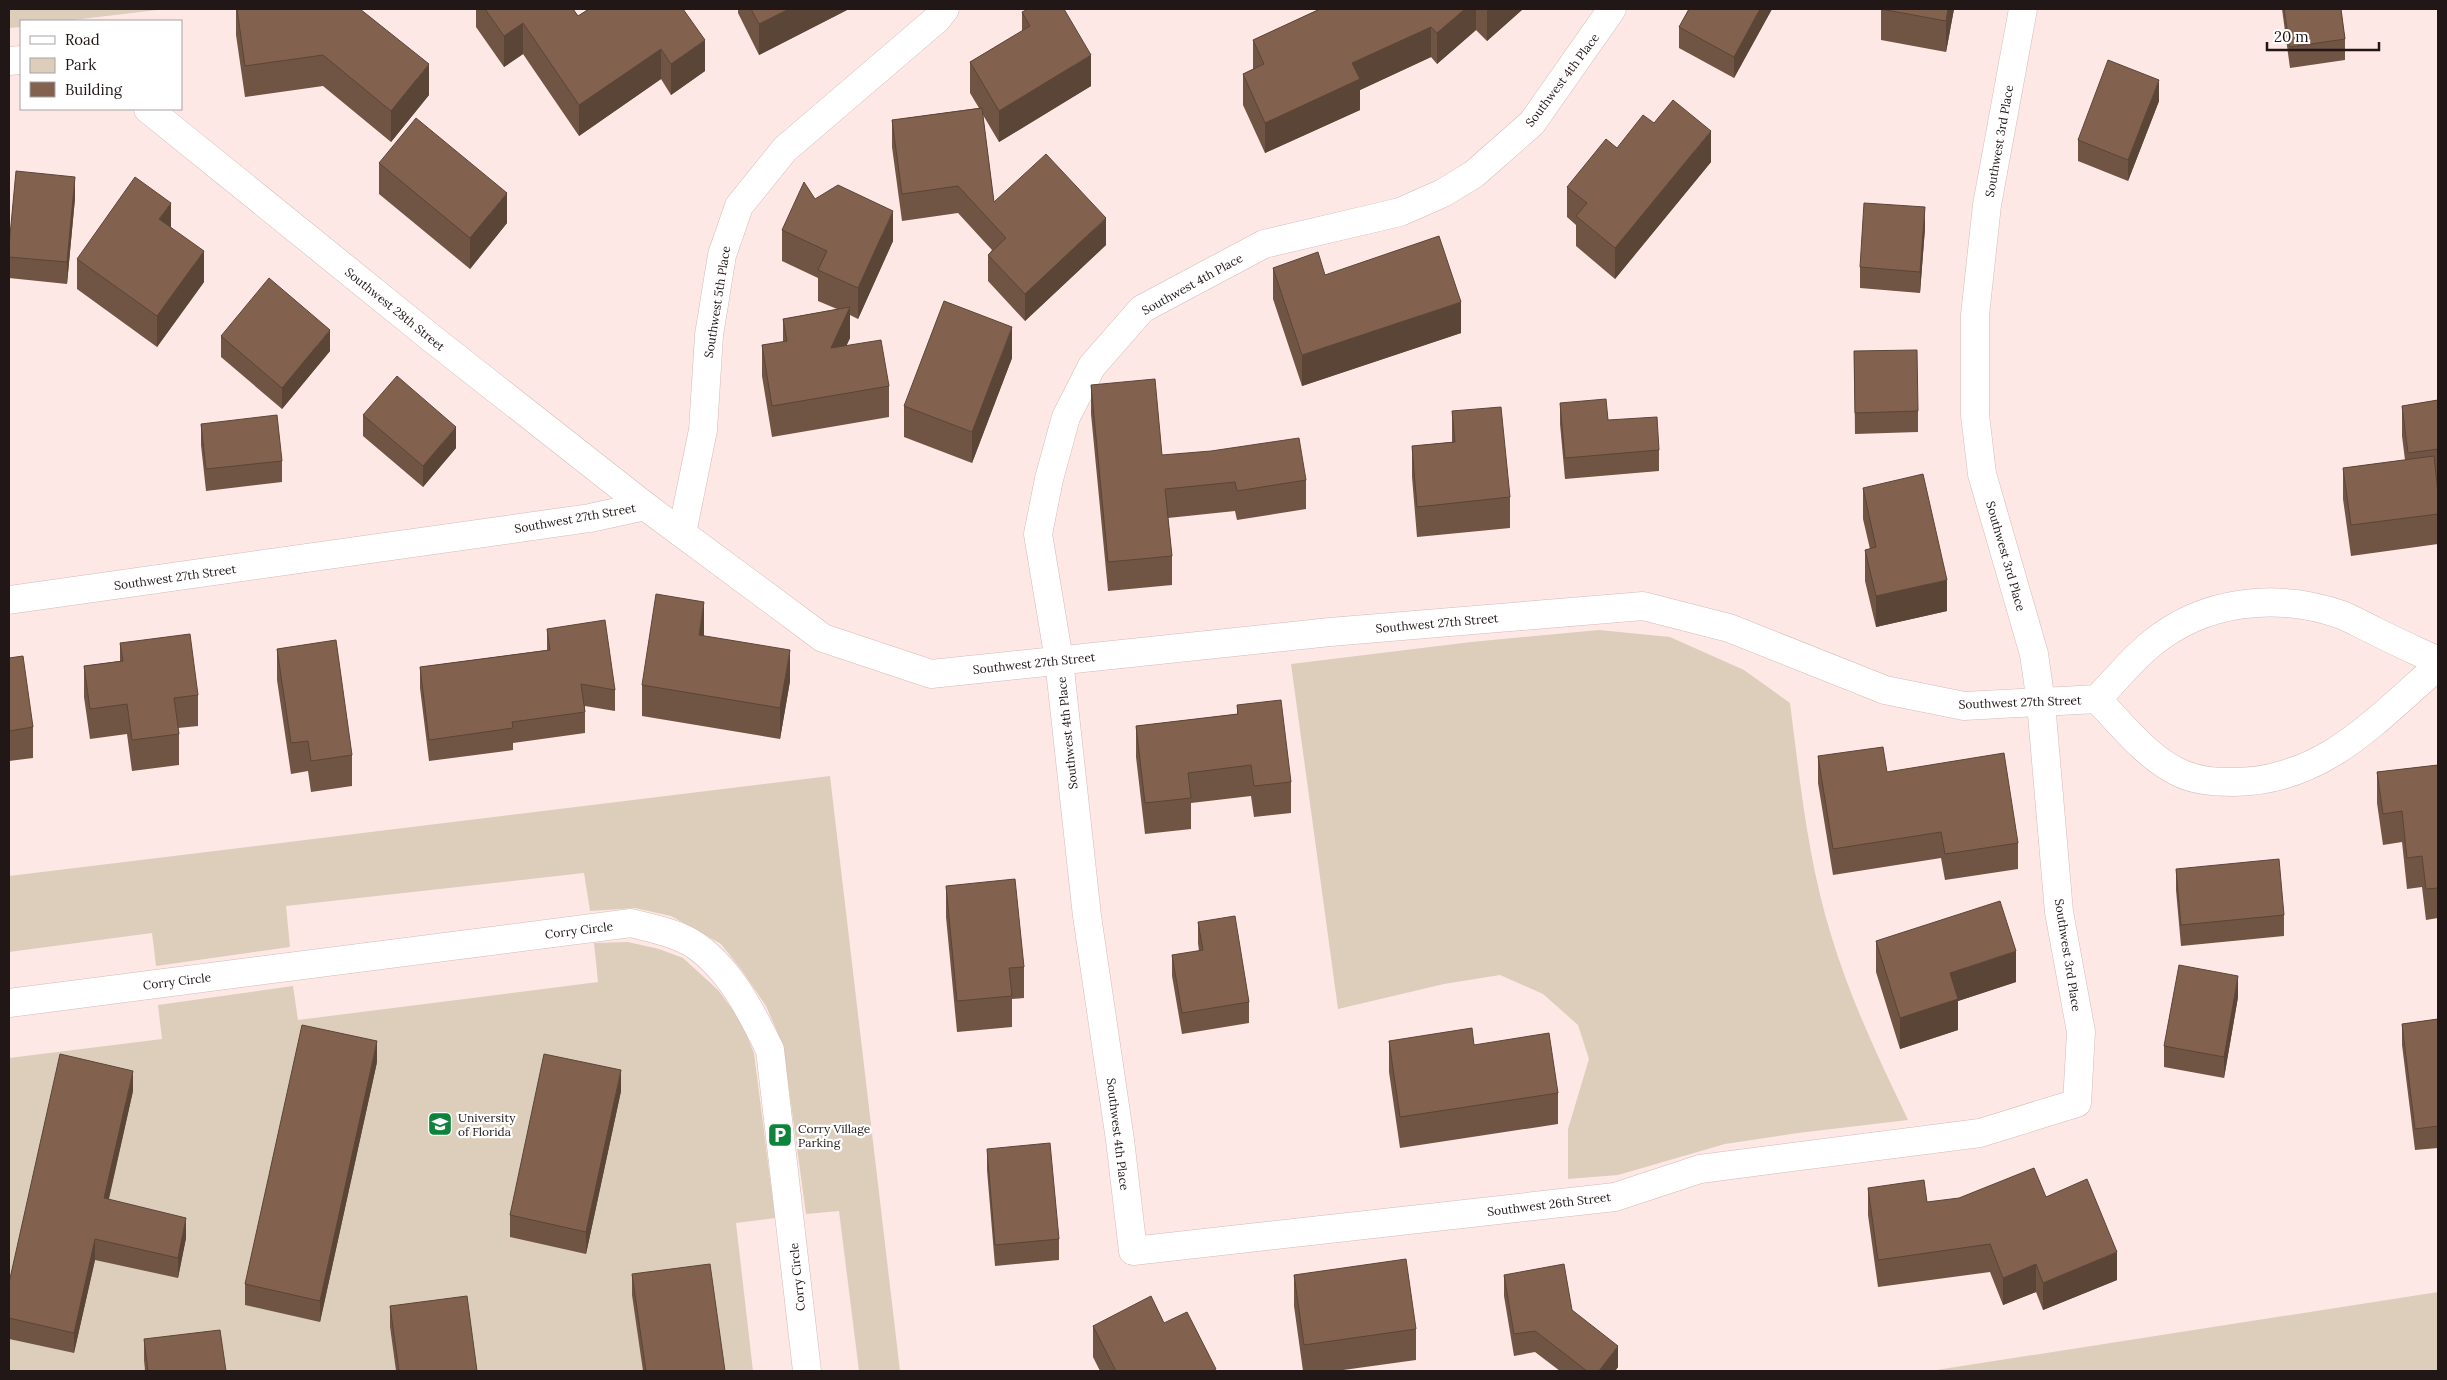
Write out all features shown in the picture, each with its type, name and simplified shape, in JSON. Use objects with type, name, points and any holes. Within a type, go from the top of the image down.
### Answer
[{"type":"street","name":"Southwest 5th Place","points":[[682,533],[703,430],[710,335],[722,255],[739,206],[785,149],[937,19],[945,9]]},
{"type":"street","name":"Southwest 4th Place","points":[[1133,1251],[1120,1140],[1087,916],[1059,660],[1038,534],[1048,479],[1066,417],[1092,366],[1142,309],[1264,244],[1400,212],[1443,193],[1474,174],[1532,124],[1612,9]]},
{"type":"street","name":"Southwest 3rd Place","points":[[2023,9],[1987,205],[1975,315],[1974,415],[1982,474],[2034,654],[2041,703],[2059,912],[2081,1032],[2077,1103]]},
{"type":"street","name":"Southwest 28th Street","points":[[149,110],[430,337],[645,506]]},
{"type":"street","name":"Southwest 27th Street","points":[[9,600],[590,518],[645,506],[823,638],[931,674],[1330,632],[1643,606],[1729,628],[1885,690],[1964,706],[2097,699],[2151,644],[2174,628],[2198,614],[2254,603],[2302,604],[2322,609],[2344,616],[2438,661]]},
{"type":"street","name":"Southwest 27th Street","points":[[2097,699],[2142,745],[2175,771],[2197,780],[2243,782],[2268,780],[2294,772],[2336,752],[2363,733],[2438,666]]},
{"type":"street","name":"Corry Circle","points":[[9,1003],[631,923],[688,941],[710,956],[729,980],[752,1014],[770,1050],[807,1371]]},
{"type":"street","name":"Southwest 26th Street","points":[[1133,1251],[1615,1197],[1700,1169],[1980,1134],[2077,1103]]},
{"type":"green space","points":[[9,9],[166,9],[72,20],[20,20],[20,27],[9,28]]},
{"type":"green space","points":[[1599,630],[1670,637],[1744,670],[1790,703],[1801,792],[1811,851],[1832,938],[1857,1008],[1908,1120],[1725,1144],[1618,1175],[1568,1179],[1568,1129],[1589,1059],[1578,1025],[1543,994],[1500,975],[1444,984],[1338,1009],[1291,664],[1471,642]]},
{"type":"green space","points":[[830,776],[900,1371],[859,1371],[839,1211],[806,1214],[783,1045],[766,1006],[721,944],[671,916],[635,908],[590,911],[584,873],[286,906],[290,947],[156,966],[152,933],[9,952],[9,876]]},
{"type":"green space","points":[[628,942],[659,949],[683,958],[718,990],[741,1021],[754,1053],[775,1218],[736,1223],[753,1371],[474,1371],[390,1327],[396,1371],[223,1371],[144,1360],[145,1371],[9,1371],[9,1339],[74,1353],[133,1091],[9,1303],[9,1058],[162,1039],[158,1005],[293,986],[298,1020],[598,982],[594,943]]},
{"type":"green space","points":[[2438,1292],[2438,1371],[1930,1371]]},
{"type":"building","points":[[237,9],[360,9],[429,64],[391,111],[323,55],[245,66]]},
{"type":"building","points":[[485,9],[573,9],[578,16],[589,9],[683,9],[705,40],[671,64],[661,49],[579,105],[523,23],[504,36]]},
{"type":"building","points":[[751,9],[789,9],[759,24]]},
{"type":"building","points":[[1028,9],[1064,9],[1091,55],[999,111],[970,62],[1030,26],[1022,12]]},
{"type":"building","points":[[1320,9],[1465,9],[1437,33],[1431,27],[1352,63],[1360,79],[1265,123],[1243,74],[1264,64],[1253,40]]},
{"type":"building","points":[[1689,9],[1760,9],[1734,57],[1679,27]]},
{"type":"building","points":[[1881,9],[1948,9],[1946,21]]},
{"type":"building","points":[[2284,9],[2341,9],[2345,39],[2290,47]]},
{"type":"building","points":[[2108,60],[2159,80],[2128,160],[2078,140]]},
{"type":"building","points":[[1673,100],[1711,131],[1615,248],[1576,216],[1587,203],[1567,187],[1606,139],[1617,148],[1643,115],[1654,123]]},
{"type":"building","points":[[982,108],[994,202],[1046,154],[1106,218],[1025,294],[988,255],[1006,238],[958,186],[902,194],[892,120]]},
{"type":"building","points":[[416,118],[507,193],[470,238],[379,163]]},
{"type":"building","points":[[16,171],[75,177],[67,262],[9,257]]},
{"type":"building","points":[[135,177],[171,203],[159,219],[204,251],[157,316],[77,259]]},
{"type":"building","points":[[804,182],[815,199],[838,185],[893,211],[858,288],[818,270],[827,251],[782,230]]},
{"type":"building","points":[[1864,203],[1925,207],[1920,272],[1860,267]]},
{"type":"building","points":[[1439,236],[1461,302],[1302,355],[1273,268],[1318,252],[1325,275]]},
{"type":"building","points":[[269,278],[330,330],[282,388],[221,336]]},
{"type":"building","points":[[944,301],[1012,327],[972,432],[904,406]]},
{"type":"building","points":[[850,307],[831,348],[881,340],[889,386],[772,406],[762,345],[787,341],[783,319]]},
{"type":"building","points":[[1917,350],[1918,411],[1855,413],[1854,351]]},
{"type":"building","points":[[397,376],[456,427],[423,466],[363,415]]},
{"type":"building","points":[[1155,379],[1162,455],[1211,451],[1299,438],[1306,480],[1237,491],[1235,482],[1165,489],[1172,556],[1108,562],[1091,385]]},
{"type":"building","points":[[1606,399],[1608,420],[1657,417],[1659,450],[1565,458],[1560,403]]},
{"type":"building","points":[[2438,400],[2438,449],[2408,453],[2402,406]]},
{"type":"building","points":[[1501,407],[1510,497],[1417,507],[1412,446],[1455,442],[1452,411]]},
{"type":"building","points":[[277,415],[282,461],[206,469],[201,424]]},
{"type":"building","points":[[2434,456],[2438,514],[2351,525],[2343,468]]},
{"type":"building","points":[[1923,474],[1947,580],[1876,596],[1865,550],[1876,547],[1863,488]]},
{"type":"building","points":[[656,594],[704,602],[699,635],[790,650],[780,708],[642,685]]},
{"type":"building","points":[[605,620],[615,690],[581,684],[585,712],[512,722],[513,728],[429,740],[420,667],[550,650],[547,629]]},
{"type":"building","points":[[190,634],[198,695],[174,698],[179,734],[132,740],[127,704],[90,709],[84,666],[123,661],[120,643]]},
{"type":"building","points":[[336,640],[352,755],[311,761],[308,741],[291,743],[277,649]]},
{"type":"building","points":[[23,656],[33,727],[9,731],[9,658]]},
{"type":"building","points":[[1281,700],[1291,782],[1254,786],[1251,765],[1188,773],[1191,798],[1145,803],[1136,726],[1238,714],[1237,705]]},
{"type":"building","points":[[1883,747],[1887,772],[2004,753],[2018,843],[1945,854],[1941,832],[1833,849],[1818,756]]},
{"type":"building","points":[[2438,765],[2438,888],[2426,889],[2422,856],[2407,858],[2402,811],[2383,814],[2377,772]]},
{"type":"building","points":[[2279,859],[2284,915],[2181,925],[2176,869]]},
{"type":"building","points":[[1015,879],[1024,967],[1009,968],[1012,996],[957,1001],[946,886]]},
{"type":"building","points":[[2000,901],[2016,951],[1950,973],[1958,999],[1900,1018],[1876,941]]},
{"type":"building","points":[[1235,916],[1249,1002],[1182,1013],[1172,955],[1203,950],[1198,922]]},
{"type":"building","points":[[2179,965],[2238,976],[2224,1057],[2164,1046]]},
{"type":"building","points":[[2438,1019],[2438,1126],[2415,1129],[2402,1024]]},
{"type":"building","points":[[302,1025],[377,1041],[320,1301],[245,1284]]},
{"type":"building","points":[[1472,1028],[1474,1045],[1549,1033],[1558,1093],[1400,1117],[1389,1041]]},
{"type":"building","points":[[60,1054],[133,1071],[104,1198],[186,1218],[178,1258],[95,1239],[74,1333],[9,1318],[9,1283]]},
{"type":"building","points":[[544,1054],[621,1070],[586,1232],[510,1215]]},
{"type":"building","points":[[1050,1143],[1059,1239],[995,1245],[987,1149]]},
{"type":"building","points":[[2034,1168],[2046,1197],[2087,1179],[2117,1252],[2043,1283],[2036,1264],[2003,1278],[1990,1244],[1878,1260],[1868,1188],[1924,1180],[1927,1202],[1959,1198]]},
{"type":"building","points":[[1406,1259],[1416,1329],[1304,1345],[1294,1275]]},
{"type":"building","points":[[710,1264],[725,1371],[646,1371],[632,1274]]},
{"type":"building","points":[[1564,1264],[1572,1310],[1618,1346],[1599,1371],[1587,1371],[1535,1331],[1514,1334],[1504,1275]]},
{"type":"building","points":[[467,1296],[477,1371],[399,1371],[390,1306]]},
{"type":"building","points":[[1151,1296],[1164,1323],[1187,1312],[1216,1369],[1211,1371],[1116,1371],[1093,1326]]},
{"type":"building","points":[[220,1330],[226,1371],[148,1371],[144,1339]]},
{"type":"place","name":"University of Florida","points":[[440,1124]]},
{"type":"place","name":"Corry Village Parking","points":[[780,1135]]}]
